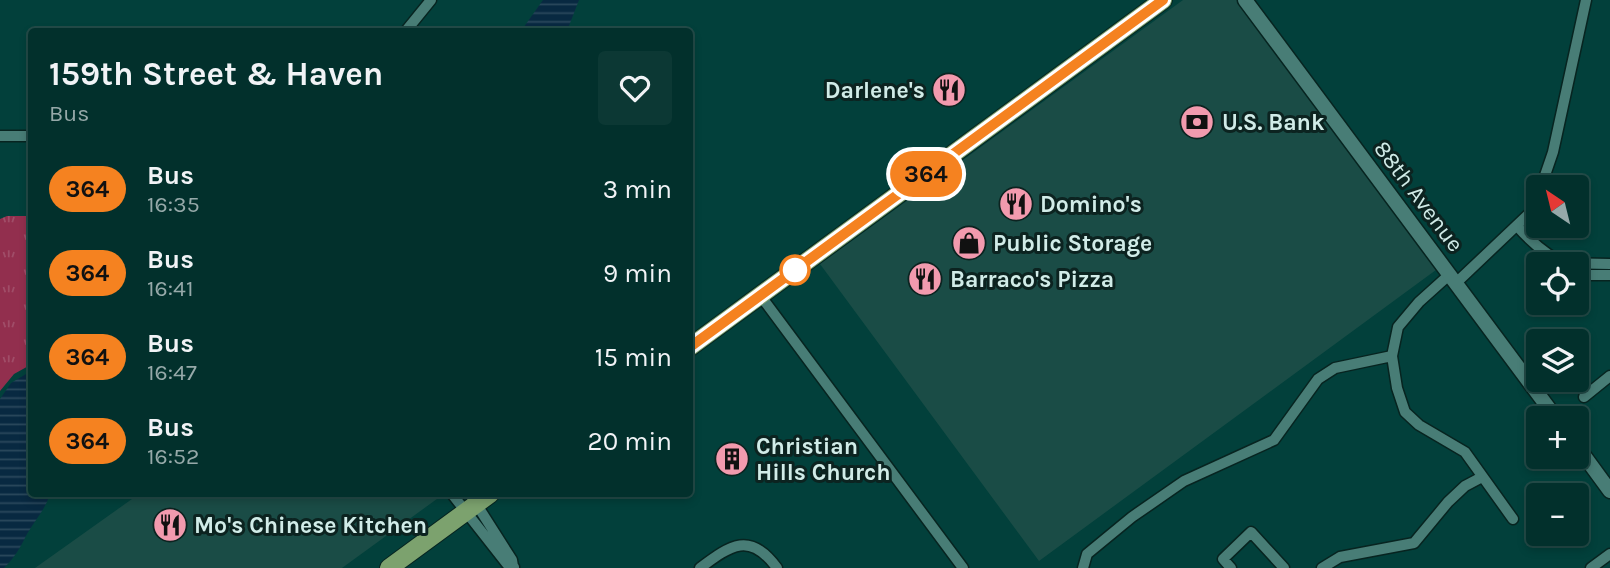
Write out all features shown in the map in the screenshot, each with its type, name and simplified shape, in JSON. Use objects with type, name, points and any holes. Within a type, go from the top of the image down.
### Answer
[{"type":"main road","points":[[693,345],[1163,0]]},
{"type":"main road","points":[[389,568],[475,500]]},
{"type":"street","points":[[408,28],[430,0]]},
{"type":"street","name":"88th Avenue","points":[[1245,0],[1547,406]]},
{"type":"street","points":[[1545,175],[1553,152],[1586,0]]},
{"type":"street","points":[[0,136],[28,136]]},
{"type":"street","points":[[1513,519],[1465,452],[1419,425],[1405,412],[1397,388],[1392,356],[1398,327],[1419,302],[1453,279],[1526,217]]},
{"type":"street","points":[[1517,226],[1529,240],[1546,252]]},
{"type":"street","points":[[1589,264],[1610,264]]},
{"type":"street","points":[[1589,275],[1610,275]]},
{"type":"street","points":[[760,295],[962,568]]},
{"type":"street","points":[[1083,568],[1087,554],[1132,516],[1163,495],[1184,481],[1274,440],[1318,379],[1335,368],[1392,356]]},
{"type":"street","points":[[1584,397],[1610,376]]},
{"type":"street","points":[[1589,462],[1610,491]]},
{"type":"street","points":[[1322,568],[1340,557],[1413,543],[1448,502],[1465,486],[1482,477]]},
{"type":"street","points":[[475,500],[514,567]]},
{"type":"street","points":[[1231,568],[1223,559],[1251,532],[1284,568]]},
{"type":"street","points":[[700,568],[730,547],[749,544],[765,552],[777,568]]},
{"type":"street","points":[[1591,568],[1610,554]]},
{"type":"shaded area","points":[[543,0],[579,0],[568,28],[523,28]]},
{"type":"shaded area","points":[[1183,0],[1241,0],[1440,267],[1039,561],[820,264]]},
{"type":"shaded area","points":[[28,373],[28,497],[49,497],[17,552],[4,568],[0,568],[0,399],[11,383]]},
{"type":"shaded area","points":[[135,497],[440,497],[342,568],[35,568]]},
{"type":"green space","points":[[7,216],[28,216],[28,366],[14,374],[0,391],[0,219]]},
{"type":"bus line","name":"364","points":[[693,345],[1163,0]]},
{"type":"place","name":"Darlene's","points":[[949,90]]},
{"type":"place","name":"U.S. Bank","points":[[1197,122]]},
{"type":"place","name":"Domino's","points":[[1016,204]]},
{"type":"place","name":"Public Storage","points":[[969,243]]},
{"type":"place","name":"Barraco's Pizza","points":[[925,279]]},
{"type":"place","name":"Christian Hills Church","points":[[732,459]]},
{"type":"place","name":"Mo's Chinese Kitchen","points":[[170,525]]}]
